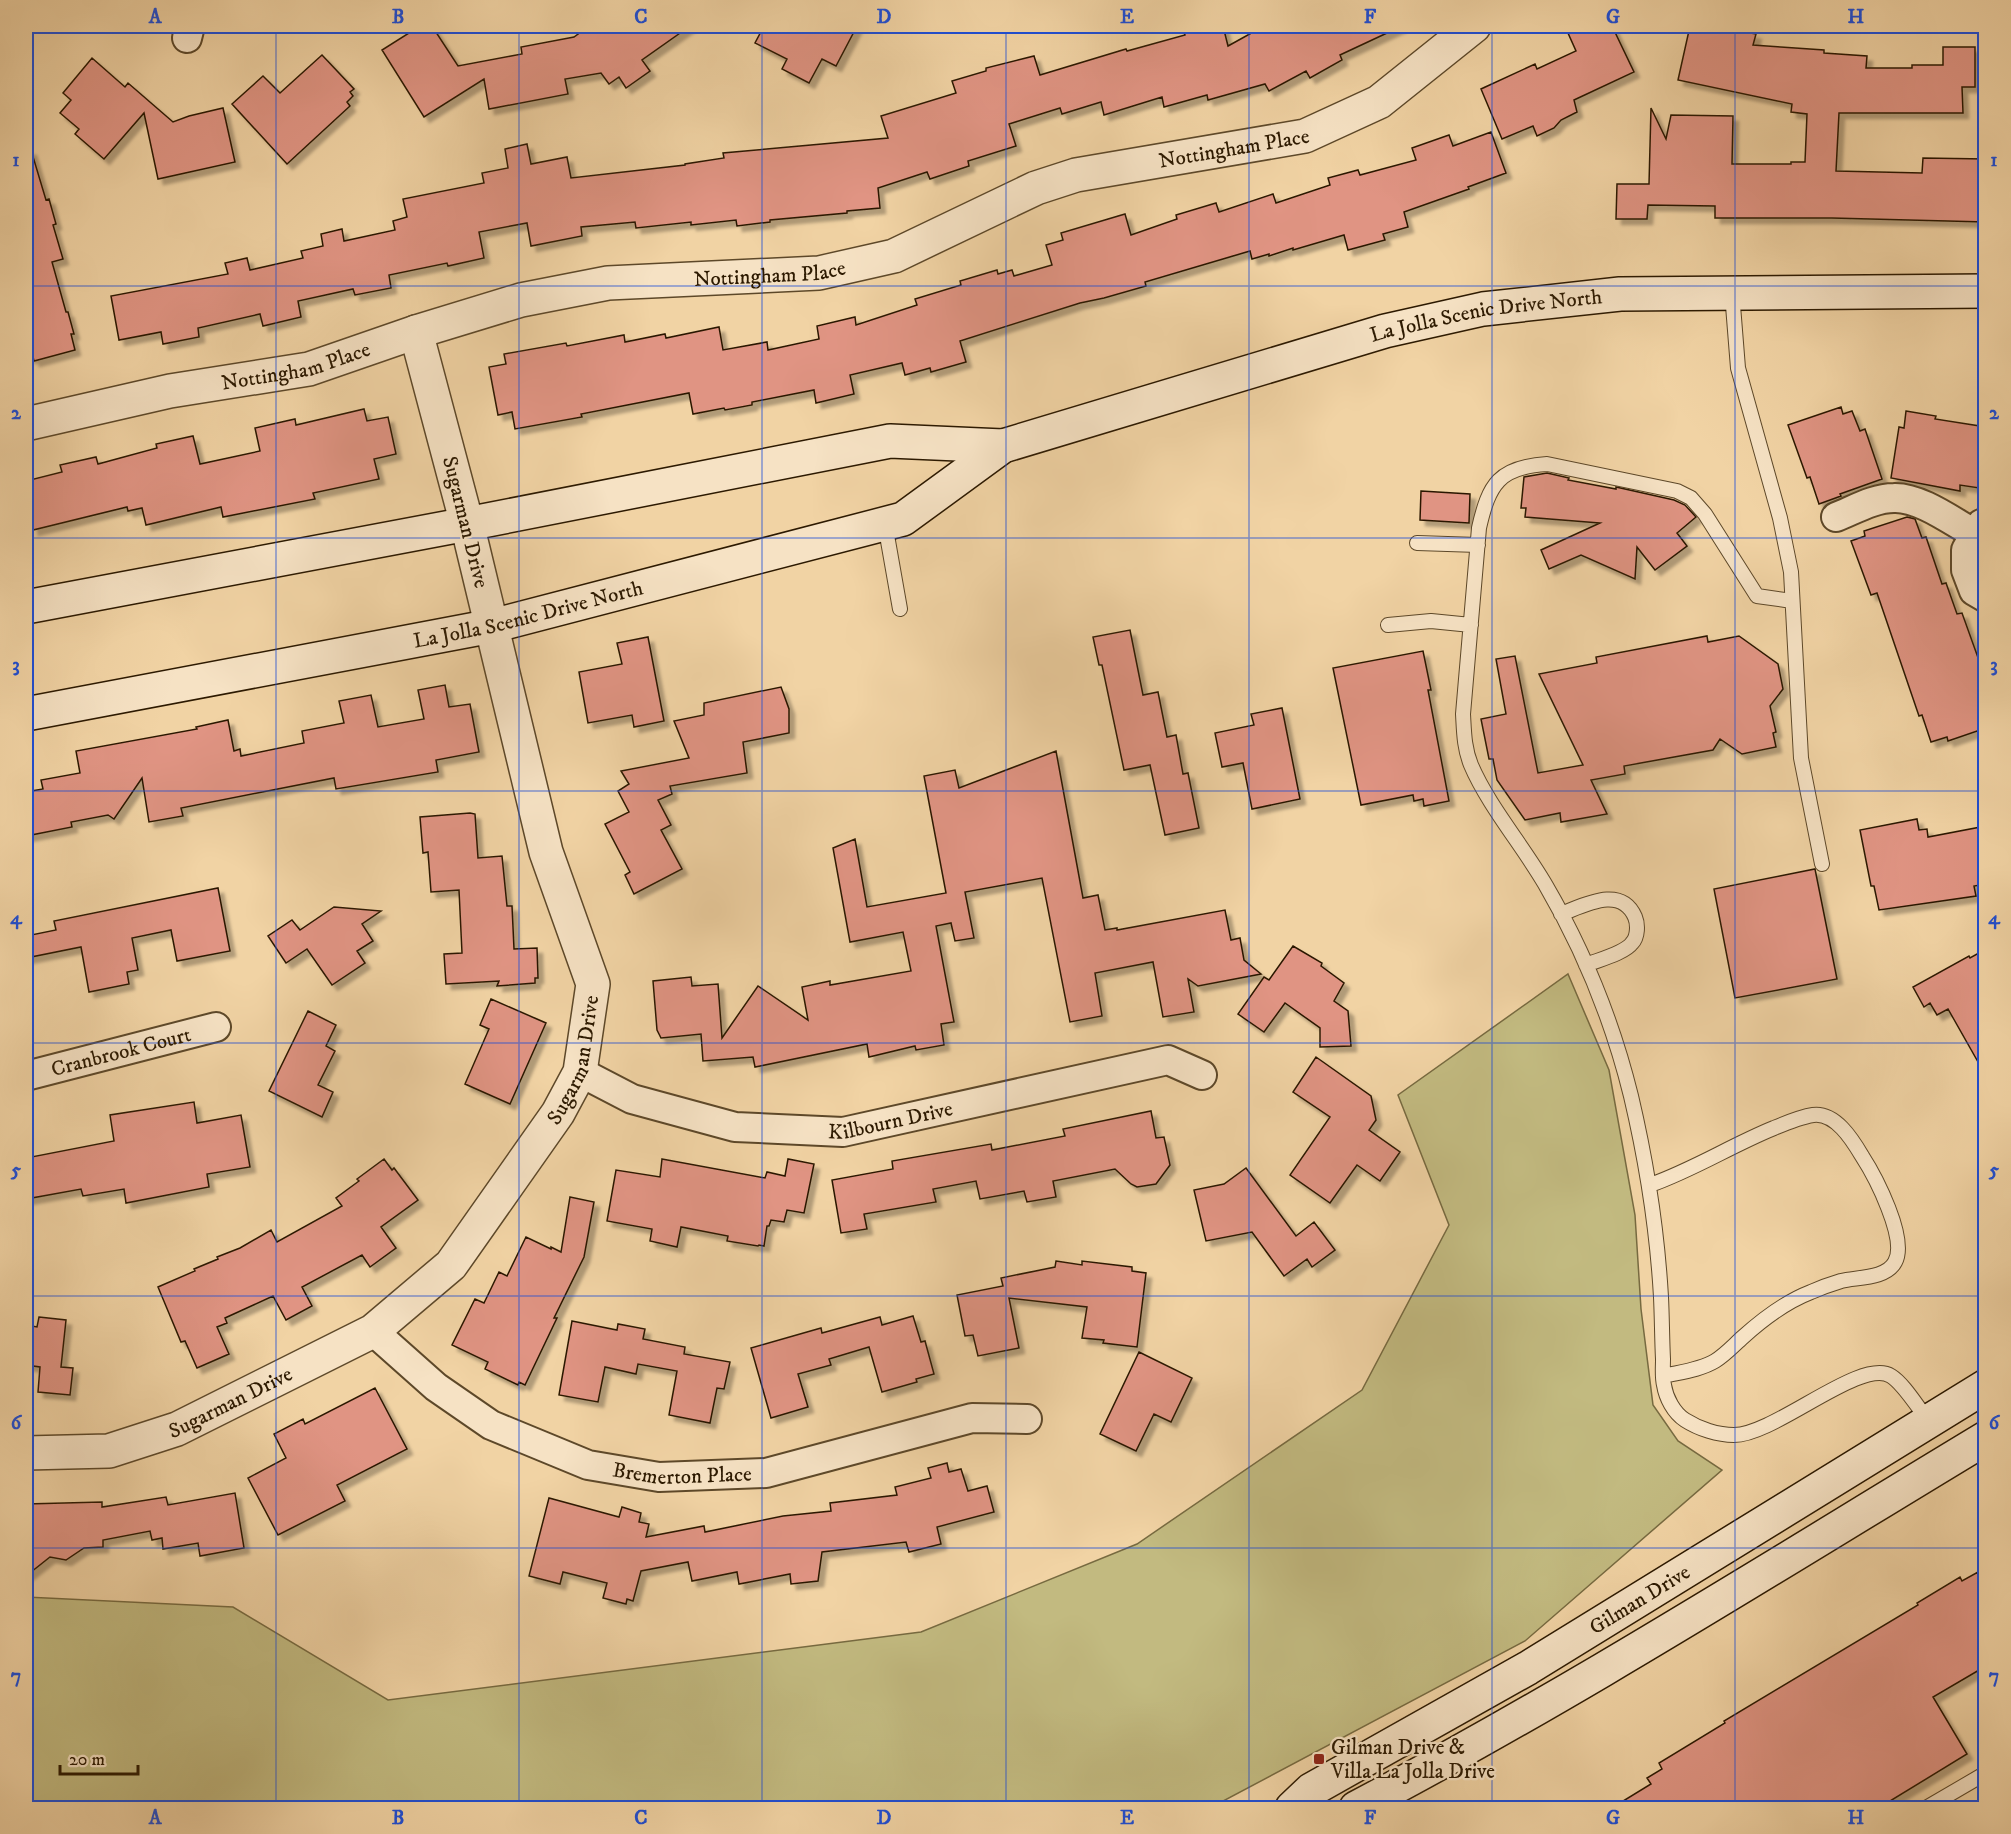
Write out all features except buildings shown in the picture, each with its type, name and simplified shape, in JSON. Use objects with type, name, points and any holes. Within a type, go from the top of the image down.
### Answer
[{"type":"main road","name":"Nottingham Place","points":[[26,424],[170,391],[309,369],[416,332],[521,300],[608,283],[819,273],[894,256],[1036,188],[1076,175],[1305,136],[1379,102],[1474,26]]},
{"type":"main road","name":"La Jolla Scenic Drive North","points":[[26,608],[890,441],[1003,446],[1385,331],[1483,309],[1620,294],[1986,291]]},
{"type":"main road","name":"Sugarman Drive","points":[[26,1453],[109,1450],[177,1429],[373,1331],[451,1265],[558,1113],[580,1072],[593,984],[546,852],[467,524],[416,332]]},
{"type":"main road","name":"La Jolla Scenic Drive North","points":[[26,714],[492,626],[885,524],[903,519],[1003,446]]},
{"type":"main road","name":"Gilman Drive","points":[[1292,1809],[1311,1790],[1528,1668],[1986,1386]]},
{"type":"main road","name":"Gilman Drive","points":[[1356,1809],[1450,1759],[1624,1657],[1986,1438]]},
{"type":"street","points":[[1836,517],[1868,504],[1895,498],[1920,503],[1980,528],[1966,550],[1966,570],[1974,591],[1986,598]]},
{"type":"street","name":"Cranbrook Court","points":[[26,1076],[216,1026]]},
{"type":"street","name":"Kilbourn Drive","points":[[580,1072],[633,1099],[735,1127],[843,1132],[1168,1060],[1202,1075]]},
{"type":"street","name":"Bremerton Place","points":[[373,1331],[436,1387],[491,1425],[588,1465],[659,1477],[766,1473],[972,1418],[1027,1419]]},
{"type":"lane","points":[[1732,293],[1736,358],[1780,519],[1791,572],[1802,758],[1822,864]]},
{"type":"lane","points":[[1792,601],[1757,596],[1705,514],[1690,498],[1677,491],[1547,464],[1527,465],[1509,471],[1495,484],[1485,501],[1479,528],[1463,714],[1464,741],[1471,764],[1485,791],[1546,885],[1562,914],[1586,965],[1628,1084],[1650,1185],[1661,1297],[1663,1376],[1664,1386],[1672,1406],[1683,1419],[1702,1429],[1718,1434],[1736,1435],[1774,1423],[1857,1377],[1879,1372],[1890,1375],[1898,1382],[1928,1420]]},
{"type":"lane","points":[[885,524],[900,609]]},
{"type":"lane","points":[[1417,543],[1478,545]]},
{"type":"lane","points":[[1388,625],[1431,621],[1471,625]]},
{"type":"lane","points":[[1562,914],[1608,899],[1622,901],[1630,907],[1636,920],[1633,943],[1625,950],[1586,965]]},
{"type":"lane","points":[[1650,1185],[1676,1176],[1758,1134],[1813,1115],[1826,1115],[1835,1120],[1862,1155],[1893,1218],[1898,1244],[1896,1261],[1887,1270],[1841,1281],[1784,1304],[1753,1327],[1717,1360],[1663,1376]]},
{"type":"lane","points":[[1926,1809],[1986,1773]]},
{"type":"shaded area","points":[[1568,974],[1609,1070],[1635,1215],[1641,1309],[1653,1405],[1678,1441],[1722,1470],[1525,1641],[1210,1808],[26,1808],[26,1597],[233,1607],[388,1700],[921,1632],[1137,1544],[1362,1390],[1449,1225],[1398,1095]]},
{"type":"place","name":"Gilman Drive & Villa La Jolla Drive","points":[[1319,1759]]}]
